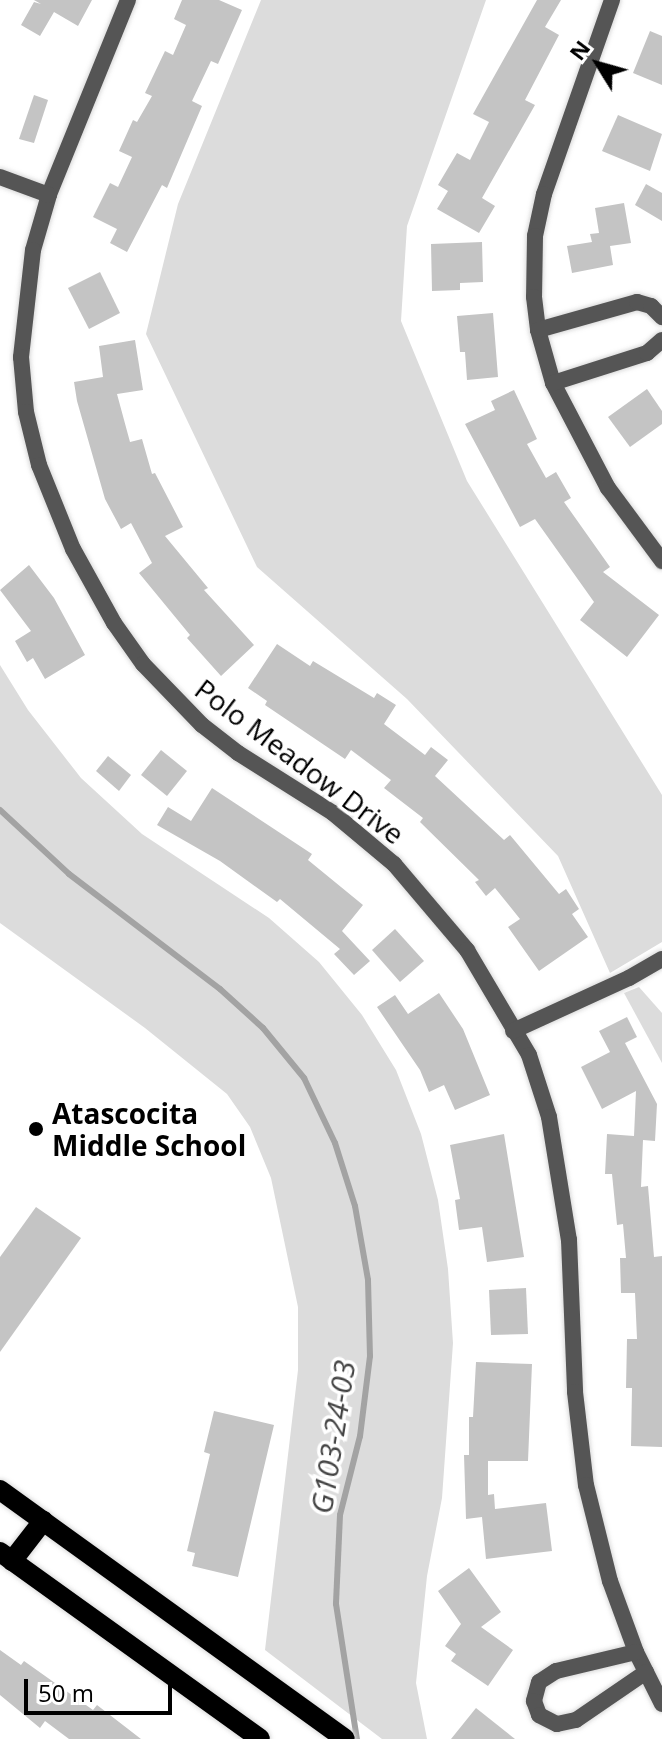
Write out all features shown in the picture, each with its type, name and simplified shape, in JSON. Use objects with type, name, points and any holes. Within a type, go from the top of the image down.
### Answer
[{"type":"main road","points":[[0,1490],[345,1739]]},
{"type":"main road","points":[[43,1521],[6,1557],[260,1739]]},
{"type":"street","name":"Polo Meadow Drive","points":[[128,0],[49,195],[33,250],[24,301],[22,384],[32,438],[48,492],[88,578],[143,664],[202,725],[238,753],[333,813],[365,838],[418,890],[467,950],[529,1055],[549,1117],[559,1163],[569,1240],[575,1392],[586,1485],[610,1581],[636,1652],[662,1704]]},
{"type":"street","points":[[612,0],[544,194],[533,268],[538,330],[553,383],[608,488],[662,561]]},
{"type":"street","points":[[0,177],[49,195]]},
{"type":"street","points":[[538,330],[637,302],[651,306],[662,317]]},
{"type":"street","points":[[553,383],[647,353],[662,340]]},
{"type":"street","points":[[513,1031],[629,978],[662,959]]},
{"type":"street","points":[[636,1652],[556,1671],[539,1682],[534,1701],[539,1715],[557,1724],[576,1720],[646,1672]]},
{"type":"shaded area","points":[[261,0],[486,0],[407,226],[401,321],[467,481],[662,795],[662,942],[610,973],[558,856],[407,699],[257,567],[146,334],[178,204]]},
{"type":"shaded area","points":[[0,665],[28,710],[81,778],[142,834],[269,918],[319,962],[362,1015],[396,1070],[421,1134],[438,1200],[448,1269],[453,1343],[442,1498],[427,1576],[416,1683],[427,1739],[382,1739],[265,1650],[298,1370],[298,1307],[271,1178],[250,1127],[227,1094],[145,1028],[0,923]]},
{"type":"shaded area","points":[[639,987],[662,1013],[662,1063],[624,993]]},
{"type":"building","points":[[34,0],[92,0],[78,26],[54,12],[40,36],[21,25],[34,2],[41,4]]},
{"type":"building","points":[[182,0],[219,0],[242,10],[218,64],[211,61],[192,101],[202,106],[167,188],[162,185],[127,252],[110,243],[117,229],[93,217],[110,183],[118,187],[132,157],[119,151],[133,120],[137,122],[152,96],[145,93],[165,51],[173,55],[186,25],[174,19]]},
{"type":"building","points":[[537,0],[561,0],[545,27],[559,35],[525,100],[535,105],[482,198],[495,206],[479,233],[437,209],[448,191],[438,185],[457,153],[470,160],[489,122],[473,114]]},
{"type":"building","points":[[650,31],[662,36],[662,85],[633,73]]},
{"type":"building","points":[[34,95],[48,100],[34,143],[19,139]]},
{"type":"building","points":[[618,115],[662,134],[650,171],[602,151]]},
{"type":"building","points":[[646,184],[662,193],[662,221],[635,205]]},
{"type":"building","points":[[624,203],[631,243],[610,246],[613,265],[572,273],[567,246],[592,242],[590,234],[599,233],[595,208]]},
{"type":"building","points":[[482,242],[483,282],[460,283],[460,290],[432,291],[431,244]]},
{"type":"building","points":[[100,272],[120,313],[89,329],[68,288]]},
{"type":"building","points":[[493,313],[498,377],[467,380],[465,352],[460,352],[457,316]]},
{"type":"building","points":[[135,340],[143,390],[117,394],[130,442],[142,439],[152,474],[155,473],[183,527],[165,536],[208,588],[204,590],[254,645],[221,676],[187,638],[190,635],[139,573],[152,563],[131,523],[121,529],[105,499],[77,401],[74,382],[103,377],[99,346]]},
{"type":"building","points":[[647,389],[662,411],[662,424],[630,447],[608,417]]},
{"type":"building","points":[[514,390],[537,439],[527,444],[546,478],[556,472],[571,498],[564,502],[610,567],[603,572],[659,615],[627,657],[580,620],[594,602],[535,519],[520,527],[465,424],[495,410],[491,401]]},
{"type":"building","points":[[29,565],[54,598],[85,655],[45,679],[33,658],[27,662],[15,641],[31,631],[0,590]]},
{"type":"building","points":[[277,644],[310,666],[313,661],[374,698],[377,693],[396,705],[384,724],[425,755],[431,747],[448,760],[435,776],[504,840],[510,835],[559,894],[566,889],[579,909],[572,914],[588,937],[539,971],[508,927],[520,919],[495,888],[486,896],[475,882],[479,880],[420,822],[423,818],[384,788],[391,780],[351,750],[345,759],[265,705],[267,701],[248,688]]},
{"type":"building","points":[[161,750],[187,771],[167,796],[141,775]]},
{"type":"building","points":[[108,756],[131,775],[119,791],[96,771]]},
{"type":"building","points":[[212,788],[312,854],[308,860],[363,905],[342,931],[370,961],[354,975],[334,954],[340,949],[280,899],[277,902],[220,861],[157,825],[168,807],[191,821]]},
{"type":"building","points":[[395,929],[424,961],[400,982],[372,950]]},
{"type":"building","points":[[439,993],[463,1029],[490,1095],[455,1110],[444,1085],[429,1092],[420,1070],[377,1007],[395,995],[408,1014]]},
{"type":"building","points":[[627,1017],[637,1037],[625,1043],[657,1104],[655,1141],[643,1140],[641,1187],[648,1186],[654,1257],[662,1256],[662,1447],[631,1446],[632,1388],[626,1388],[627,1339],[637,1339],[635,1293],[621,1293],[620,1258],[626,1258],[623,1224],[617,1225],[612,1174],[605,1174],[607,1134],[634,1136],[636,1091],[602,1109],[581,1067],[610,1052],[599,1031]]},
{"type":"building","points":[[504,1134],[524,1257],[487,1262],[482,1227],[459,1230],[455,1200],[460,1199],[450,1145]]},
{"type":"building","points":[[36,1207],[81,1238],[0,1352],[0,1257]]},
{"type":"building","points":[[526,1288],[528,1334],[491,1335],[489,1290]]},
{"type":"building","points":[[476,1362],[532,1364],[528,1461],[488,1461],[488,1495],[494,1494],[495,1509],[546,1503],[552,1551],[486,1559],[482,1517],[466,1519],[464,1455],[469,1455],[469,1417],[473,1417]]},
{"type":"building","points":[[214,1411],[274,1425],[238,1577],[192,1566],[195,1553],[187,1551],[210,1454],[204,1452]]},
{"type":"building","points":[[469,1568],[501,1612],[481,1627],[513,1650],[488,1686],[451,1661],[456,1654],[445,1646],[461,1624],[438,1591]]},
{"type":"building","points":[[0,1650],[21,1665],[24,1661],[93,1710],[97,1705],[141,1739],[69,1739],[45,1721],[40,1728],[0,1695]]},
{"type":"building","points":[[476,1708],[515,1739],[451,1739]]},
{"type":"waterway","name":"G103-24-03","points":[[0,810],[69,874],[220,989],[263,1028],[304,1078],[335,1143],[355,1206],[368,1280],[370,1356],[360,1436],[340,1515],[336,1604],[357,1739]]},
{"type":"place","name":"Atascocita Middle School","points":[[36,1129]]}]
